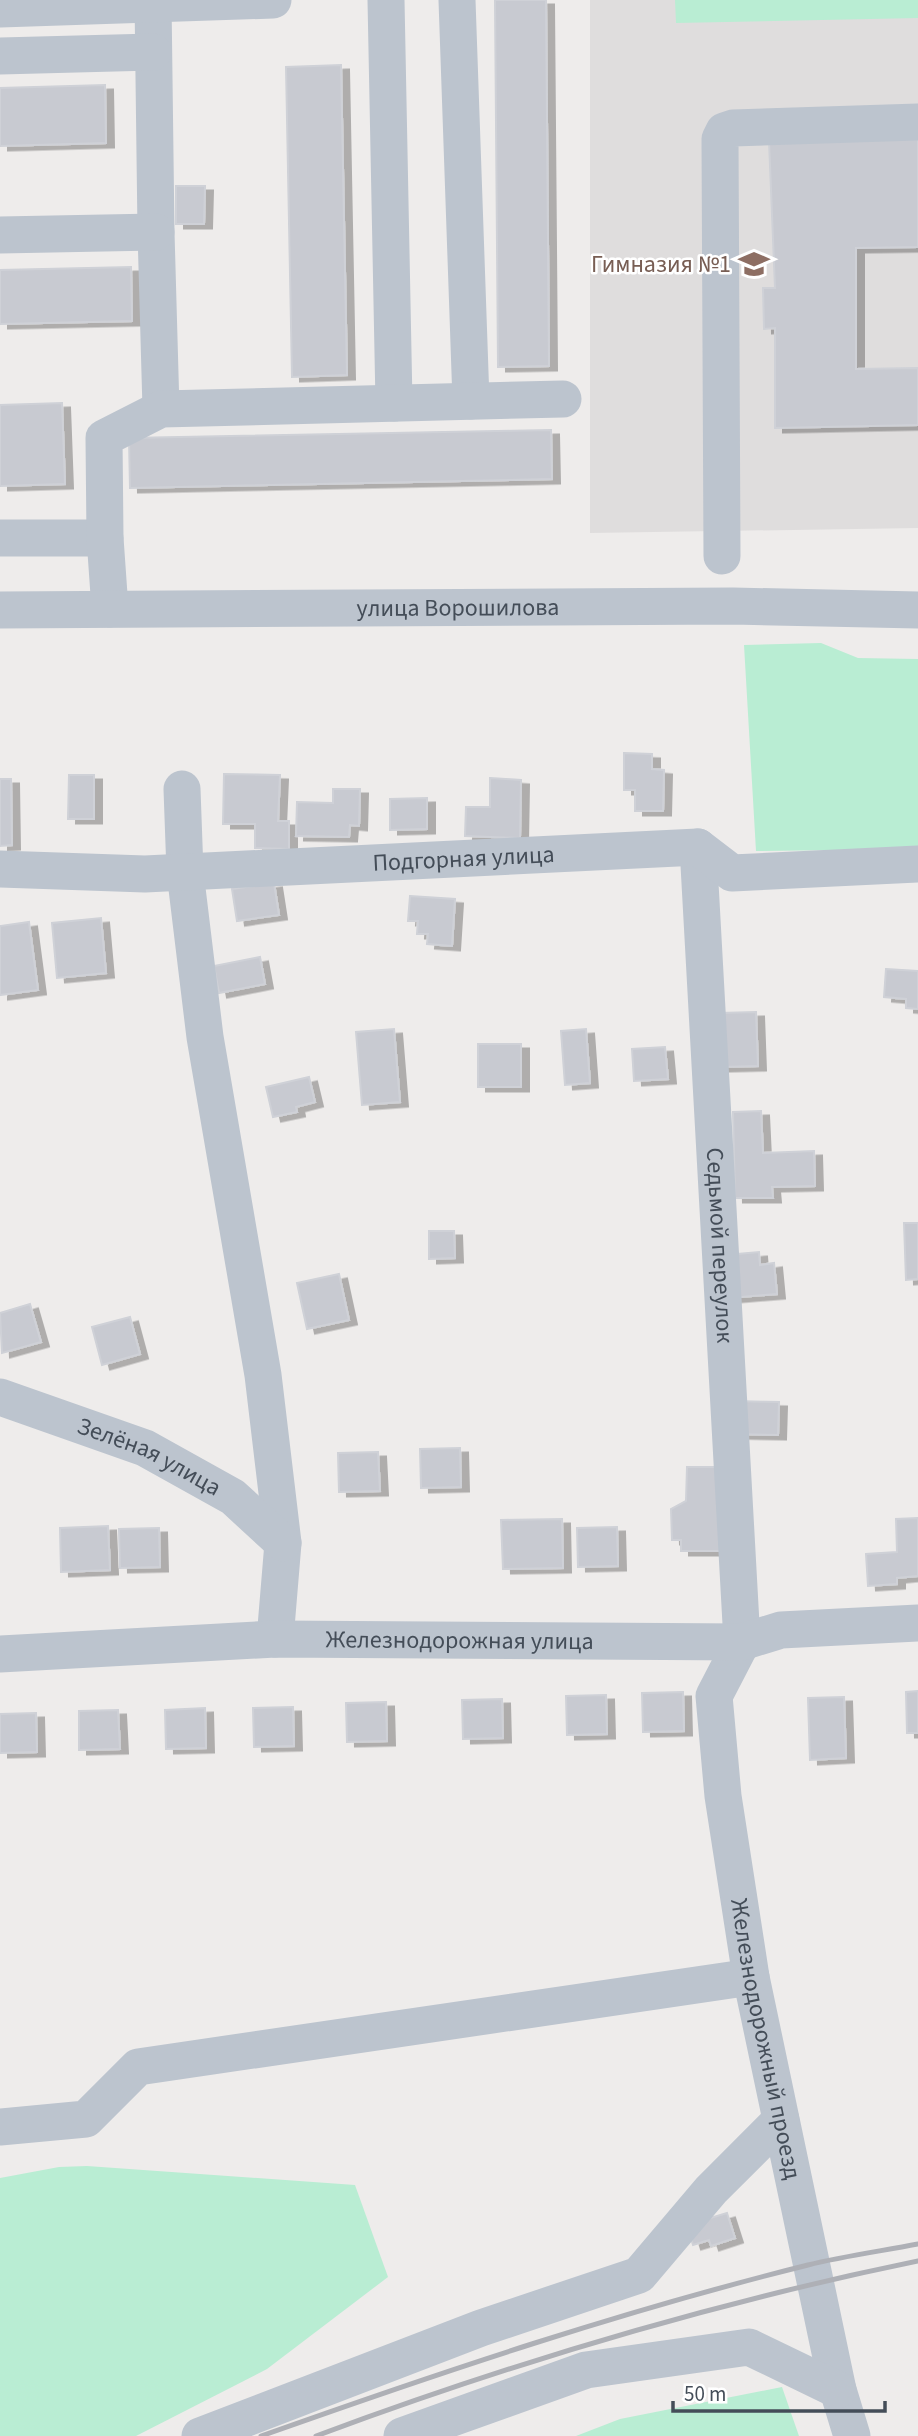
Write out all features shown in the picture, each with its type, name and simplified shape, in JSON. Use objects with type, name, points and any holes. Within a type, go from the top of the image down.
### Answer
[{"type":"street","points":[[0,9],[273,0]]},
{"type":"street","points":[[386,0],[394,403]]},
{"type":"street","points":[[457,0],[471,401]]},
{"type":"street","points":[[154,2],[161,408]]},
{"type":"street","points":[[0,56],[153,52]]},
{"type":"street","points":[[722,556],[720,139],[724,131],[733,128],[918,122]]},
{"type":"street","points":[[0,235],[156,232]]},
{"type":"street","points":[[110,609],[105,538],[104,438],[161,408],[563,399]]},
{"type":"street","points":[[0,538],[105,538]]},
{"type":"street","name":"улица Ворошилова","points":[[0,610],[733,606],[918,610]]},
{"type":"street","points":[[182,789],[185,872],[205,1037],[262,1375],[283,1544],[275,1639]]},
{"type":"street","points":[[698,847],[732,873],[918,864]]},
{"type":"street","name":"Подгорная улица","points":[[0,869],[145,874],[698,847]]},
{"type":"street","name":"Седьмой переулок","points":[[698,847],[742,1643]]},
{"type":"street","points":[[0,887],[431,860]]},
{"type":"street","name":"Зелёная улица","points":[[0,1397],[145,1448],[233,1497],[283,1544]]},
{"type":"street","name":"Железнодорожная улица","points":[[0,1654],[275,1639],[742,1643],[781,1630],[918,1623]]},
{"type":"street","name":"Железнодорожный проезд","points":[[742,1643],[714,1696],[723,1796],[751,1977],[838,2390],[852,2436]]},
{"type":"street","points":[[0,2127],[86,2119],[138,2067],[751,1977]]},
{"type":"street","points":[[200,2436],[481,2328],[639,2275],[711,2190],[781,2120]]},
{"type":"street","points":[[402,2436],[586,2371],[749,2347],[838,2390]]},
{"type":"shaded area","name":"Гимназия №1","points":[[590,0],[918,0],[918,528],[590,533]]},
{"type":"green space","points":[[675,0],[918,0],[918,18],[676,23]]},
{"type":"green space","points":[[821,643],[858,658],[918,659],[918,849],[756,851],[744,645]]},
{"type":"green space","points":[[87,2166],[355,2185],[388,2277],[267,2369],[136,2436],[0,2436],[0,2178],[59,2167]]},
{"type":"green space","points":[[782,2387],[799,2436],[576,2436],[620,2419]]},
{"type":"building","points":[[495,0],[546,0],[549,366],[498,367]]},
{"type":"building","points":[[341,65],[347,375],[292,377],[286,67]]},
{"type":"building","points":[[105,85],[106,143],[0,146],[0,88]]},
{"type":"building","points":[[918,139],[918,247],[856,248],[856,369],[918,368],[918,425],[775,428],[775,328],[764,329],[763,288],[775,288],[769,141]]},
{"type":"building","points":[[176,186],[205,186],[204,224],[176,224]]},
{"type":"building","points":[[131,267],[132,321],[0,324],[0,270]]},
{"type":"building","points":[[62,403],[65,484],[0,486],[0,405]]},
{"type":"building","points":[[551,430],[552,479],[130,488],[129,438]]},
{"type":"building","points":[[624,753],[652,754],[652,769],[664,770],[663,811],[635,811],[635,790],[624,790]]},
{"type":"building","points":[[224,774],[280,775],[278,821],[289,821],[289,849],[255,848],[255,824],[223,824]]},
{"type":"building","points":[[69,775],[94,775],[94,819],[68,819]]},
{"type":"building","points":[[490,778],[521,780],[520,838],[465,836],[466,807],[490,807]]},
{"type":"building","points":[[0,779],[11,779],[12,845],[0,846]]},
{"type":"building","points":[[333,789],[360,789],[359,826],[350,825],[349,837],[296,836],[297,802],[333,803]]},
{"type":"building","points":[[427,798],[427,829],[390,830],[390,799]]},
{"type":"building","points":[[274,883],[279,915],[237,921],[232,889]]},
{"type":"building","points":[[410,896],[455,899],[452,946],[427,944],[428,934],[417,934],[418,921],[408,921]]},
{"type":"building","points":[[101,918],[106,973],[57,978],[52,923]]},
{"type":"building","points":[[29,922],[38,990],[0,995],[0,926]]},
{"type":"building","points":[[260,957],[265,984],[219,993],[214,966]]},
{"type":"building","points":[[886,969],[918,971],[918,1009],[906,1008],[906,999],[884,997]]},
{"type":"building","points":[[756,1012],[758,1066],[721,1067],[719,1013]]},
{"type":"building","points":[[394,1029],[400,1102],[362,1105],[356,1032]]},
{"type":"building","points":[[586,1029],[590,1083],[565,1085],[561,1031]]},
{"type":"building","points":[[478,1044],[521,1044],[521,1087],[478,1087]]},
{"type":"building","points":[[665,1047],[668,1079],[634,1081],[632,1049]]},
{"type":"building","points":[[309,1077],[315,1102],[296,1107],[297,1112],[273,1117],[266,1087]]},
{"type":"building","points":[[761,1111],[763,1153],[814,1151],[815,1186],[772,1187],[773,1198],[735,1198],[733,1112]]},
{"type":"building","points":[[904,1223],[918,1223],[918,1279],[906,1280]]},
{"type":"building","points":[[429,1231],[454,1231],[455,1258],[429,1259]]},
{"type":"building","points":[[759,1252],[760,1265],[774,1263],[777,1294],[730,1298],[726,1255]]},
{"type":"building","points":[[339,1274],[349,1320],[307,1329],[297,1283]]},
{"type":"building","points":[[30,1304],[41,1342],[2,1353],[0,1313]]},
{"type":"building","points":[[130,1317],[140,1354],[102,1365],[92,1327]]},
{"type":"building","points":[[733,1401],[779,1402],[778,1435],[733,1434]]},
{"type":"building","points":[[460,1448],[461,1487],[421,1488],[420,1449]]},
{"type":"building","points":[[378,1452],[380,1491],[339,1492],[338,1453]]},
{"type":"building","points":[[687,1467],[721,1467],[725,1551],[681,1551],[681,1540],[672,1540],[671,1509],[686,1501]]},
{"type":"building","points":[[918,1518],[918,1576],[897,1578],[897,1584],[868,1586],[866,1554],[897,1552],[896,1519]]},
{"type":"building","points":[[562,1519],[563,1568],[503,1569],[501,1520]]},
{"type":"building","points":[[108,1526],[110,1570],[61,1572],[60,1528]]},
{"type":"building","points":[[617,1527],[618,1566],[578,1567],[577,1528]]},
{"type":"building","points":[[159,1528],[160,1567],[120,1568],[119,1529]]},
{"type":"building","points":[[918,1691],[918,1733],[907,1733],[906,1692]]},
{"type":"building","points":[[683,1692],[684,1731],[643,1732],[642,1693]]},
{"type":"building","points":[[606,1695],[607,1734],[567,1735],[566,1696]]},
{"type":"building","points":[[844,1697],[846,1758],[810,1760],[808,1698]]},
{"type":"building","points":[[502,1699],[503,1738],[463,1739],[462,1700]]},
{"type":"building","points":[[386,1702],[387,1741],[347,1742],[346,1703]]},
{"type":"building","points":[[293,1707],[294,1746],[254,1747],[253,1708]]},
{"type":"building","points":[[205,1708],[206,1748],[166,1749],[165,1710]]},
{"type":"building","points":[[118,1710],[120,1749],[79,1750],[79,1711]]},
{"type":"building","points":[[36,1713],[37,1752],[0,1753],[0,1714]]},
{"type":"building","points":[[727,2213],[735,2238],[711,2246],[709,2240],[693,2245],[687,2225]]},
{"type":"railway","points":[[261,2436],[601,2322],[822,2262],[918,2244]]},
{"type":"railway","points":[[316,2436],[464,2384],[614,2337],[765,2296],[918,2261]]},
{"type":"place","name":"Гимназия №1","points":[[754,264]]}]
